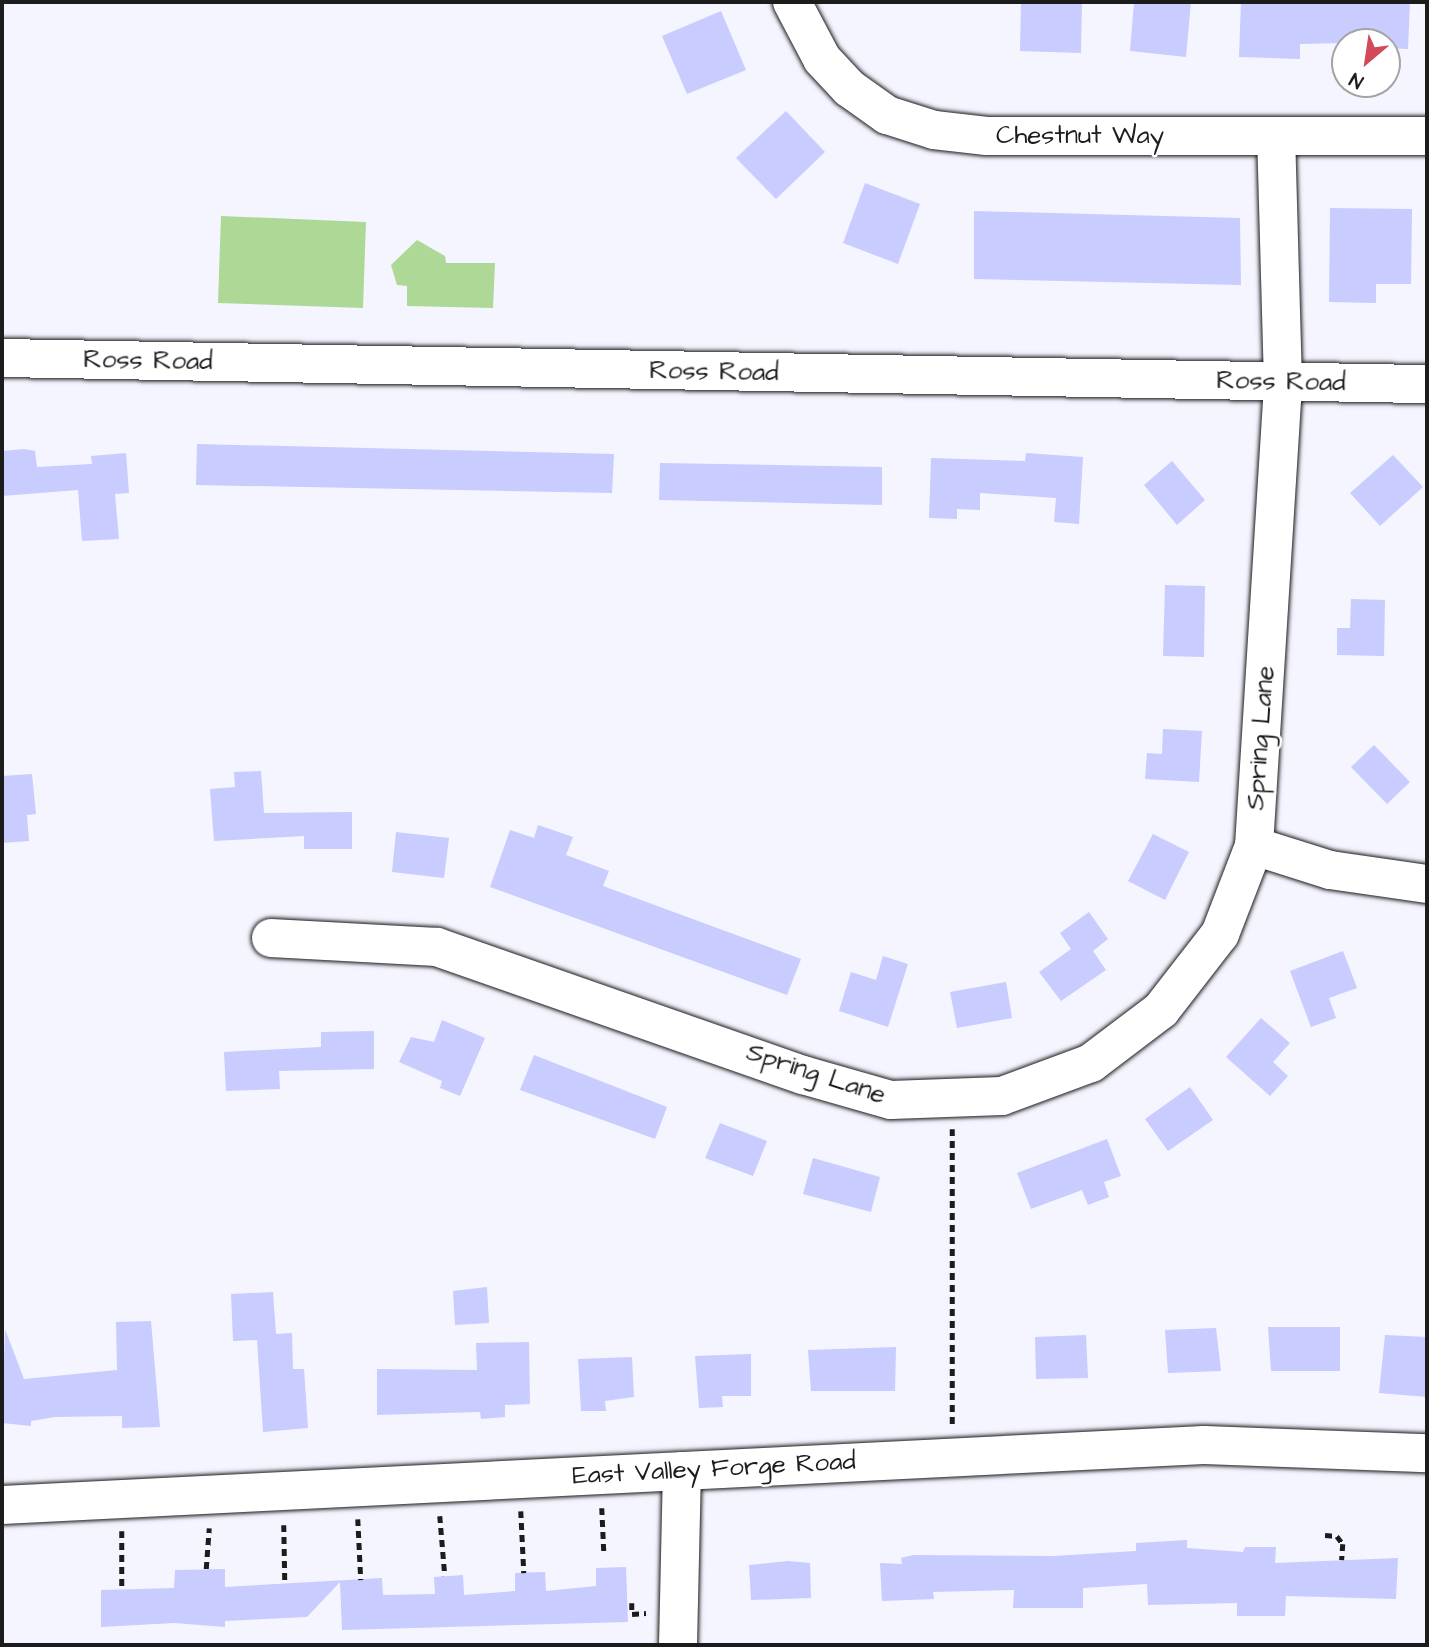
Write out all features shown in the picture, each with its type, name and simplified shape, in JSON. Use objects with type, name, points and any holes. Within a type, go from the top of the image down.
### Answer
[{"type":"street","name":"Chestnut Way","points":[[792,2],[822,59],[849,88],[887,115],[934,130],[987,136],[1427,136]]},
{"type":"street","name":"Spring Lane","points":[[271,938],[437,947],[803,1075],[891,1100],[1002,1096],[1091,1063],[1161,1010],[1220,934],[1254,846],[1283,383],[1276,137]]},
{"type":"street","name":"Ross Road","points":[[2,358],[1427,384]]},
{"type":"street","points":[[1254,846],[1329,870],[1427,884]]},
{"type":"street","name":"East Valley Forge Road","points":[[2,1505],[1204,1445],[1427,1453]]},
{"type":"street","points":[[678,1645],[682,1471]]},
{"type":"path","points":[[952,1124],[953,1439]]},
{"type":"path","points":[[601,1475],[604,1552]]},
{"type":"path","points":[[519,1479],[524,1573]]},
{"type":"path","points":[[438,1483],[445,1576]]},
{"type":"path","points":[[357,1486],[361,1580]]},
{"type":"path","points":[[283,1489],[285,1583]]},
{"type":"path","points":[[119,1499],[122,1590]]},
{"type":"path","points":[[1325,1535],[1337,1536],[1343,1544],[1342,1560]]},
{"type":"green space","points":[[221,216],[366,222],[363,308],[218,303]]},
{"type":"green space","points":[[417,240],[445,256],[446,263],[495,263],[493,308],[407,306],[407,286],[397,285],[391,265]]},
{"type":"building","points":[[1021,2],[1082,2],[1081,53],[1020,51]]},
{"type":"building","points":[[1134,2],[1191,2],[1186,57],[1130,51]]},
{"type":"building","points":[[1241,2],[1410,2],[1408,49],[1401,49],[1401,28],[1331,28],[1331,43],[1300,44],[1300,59],[1239,57]]},
{"type":"building","points":[[721,11],[746,70],[687,94],[662,36]]},
{"type":"building","points":[[786,111],[825,152],[776,199],[736,158]]},
{"type":"building","points":[[865,183],[920,204],[898,264],[843,243]]},
{"type":"building","points":[[1330,208],[1412,209],[1411,284],[1376,284],[1376,303],[1329,302]]},
{"type":"building","points":[[974,211],[1240,218],[1241,285],[974,279]]},
{"type":"building","points":[[197,444],[614,454],[612,493],[196,485]]},
{"type":"building","points":[[2,451],[35,451],[37,467],[92,464],[91,456],[126,453],[129,493],[115,494],[119,539],[82,541],[78,490],[2,496]]},
{"type":"building","points":[[1026,453],[1083,457],[1079,524],[1054,522],[1056,498],[980,493],[980,510],[957,509],[957,519],[929,518],[931,458],[1025,461]]},
{"type":"building","points":[[1393,455],[1423,487],[1380,526],[1350,493]]},
{"type":"building","points":[[1172,461],[1205,500],[1177,525],[1144,485]]},
{"type":"building","points":[[660,463],[882,467],[882,505],[659,500]]},
{"type":"building","points":[[1165,585],[1205,586],[1204,657],[1163,656]]},
{"type":"building","points":[[1351,599],[1385,600],[1384,656],[1337,655],[1337,628],[1350,628]]},
{"type":"building","points":[[1163,729],[1202,731],[1199,782],[1145,779],[1147,753],[1162,754]]},
{"type":"building","points":[[1374,745],[1410,782],[1387,804],[1351,767]]},
{"type":"building","points":[[261,771],[264,813],[352,812],[352,849],[304,849],[304,836],[214,841],[210,789],[235,787],[234,772]]},
{"type":"building","points":[[32,774],[36,814],[27,815],[29,841],[2,843],[2,776]]},
{"type":"building","points":[[538,825],[573,837],[566,855],[609,871],[603,886],[801,959],[787,995],[490,887],[510,830],[534,838]]},
{"type":"building","points":[[396,832],[449,838],[444,878],[392,872]]},
{"type":"building","points":[[1153,834],[1189,852],[1165,900],[1128,881]]},
{"type":"building","points":[[1089,912],[1108,939],[1093,951],[1106,970],[1061,1001],[1039,972],[1071,949],[1060,933]]},
{"type":"building","points":[[1343,951],[1357,988],[1329,998],[1336,1018],[1311,1027],[1290,971]]},
{"type":"building","points":[[883,956],[908,964],[888,1027],[839,1011],[851,972],[876,980]]},
{"type":"building","points":[[1006,982],[1012,1018],[957,1028],[950,992]]},
{"type":"building","points":[[1261,1018],[1290,1043],[1273,1062],[1288,1076],[1270,1096],[1226,1057]]},
{"type":"building","points":[[442,1020],[485,1038],[460,1096],[440,1088],[442,1081],[399,1062],[411,1037],[434,1042]]},
{"type":"building","points":[[374,1031],[374,1069],[279,1071],[280,1089],[226,1091],[224,1052],[321,1047],[321,1032]]},
{"type":"building","points":[[534,1055],[667,1107],[655,1139],[520,1090]]},
{"type":"building","points":[[1190,1087],[1213,1120],[1168,1151],[1145,1119]]},
{"type":"building","points":[[720,1123],[767,1141],[753,1176],[705,1158]]},
{"type":"building","points":[[1107,1139],[1121,1176],[1104,1182],[1109,1197],[1088,1205],[1082,1190],[1031,1209],[1017,1173]]},
{"type":"building","points":[[813,1158],[880,1177],[871,1212],[803,1194]]},
{"type":"building","points":[[487,1287],[489,1323],[455,1325],[453,1291]]},
{"type":"building","points":[[273,1292],[276,1334],[292,1333],[293,1369],[304,1369],[308,1428],[263,1432],[257,1340],[233,1341],[231,1294]]},
{"type":"building","points":[[151,1321],[160,1427],[122,1428],[122,1416],[55,1417],[31,1421],[31,1426],[2,1423],[5,1329],[24,1379],[117,1370],[116,1322]]},
{"type":"building","points":[[1268,1327],[1340,1327],[1340,1371],[1271,1371]]},
{"type":"building","points":[[1216,1328],[1221,1371],[1168,1373],[1165,1330]]},
{"type":"building","points":[[1086,1335],[1088,1378],[1036,1379],[1035,1337]]},
{"type":"building","points":[[1385,1335],[1427,1337],[1427,1397],[1379,1393]]},
{"type":"building","points":[[529,1342],[530,1404],[505,1405],[505,1417],[481,1419],[480,1412],[377,1415],[377,1369],[477,1370],[476,1343]]},
{"type":"building","points":[[896,1347],[895,1391],[811,1391],[808,1350]]},
{"type":"building","points":[[751,1354],[751,1396],[722,1396],[723,1407],[699,1408],[695,1356]]},
{"type":"building","points":[[632,1357],[634,1397],[605,1401],[606,1411],[581,1411],[578,1359]]},
{"type":"building","points":[[1187,1540],[1187,1548],[1243,1552],[1245,1547],[1276,1547],[1275,1563],[1398,1558],[1396,1599],[1286,1596],[1285,1616],[1237,1616],[1237,1603],[1148,1605],[1147,1584],[1083,1588],[1083,1608],[1013,1608],[1014,1590],[933,1592],[934,1599],[882,1601],[880,1563],[902,1564],[901,1558],[913,1555],[1054,1556],[1136,1551],[1136,1543]]},
{"type":"building","points":[[788,1561],[810,1563],[811,1598],[751,1600],[749,1565]]},
{"type":"building","points":[[626,1567],[628,1622],[342,1630],[340,1582],[307,1617],[225,1621],[225,1627],[174,1623],[101,1627],[101,1590],[174,1588],[175,1570],[225,1569],[225,1587],[382,1578],[383,1595],[435,1594],[434,1577],[463,1575],[464,1595],[515,1591],[515,1573],[545,1572],[546,1591],[596,1586],[596,1568]]}]
